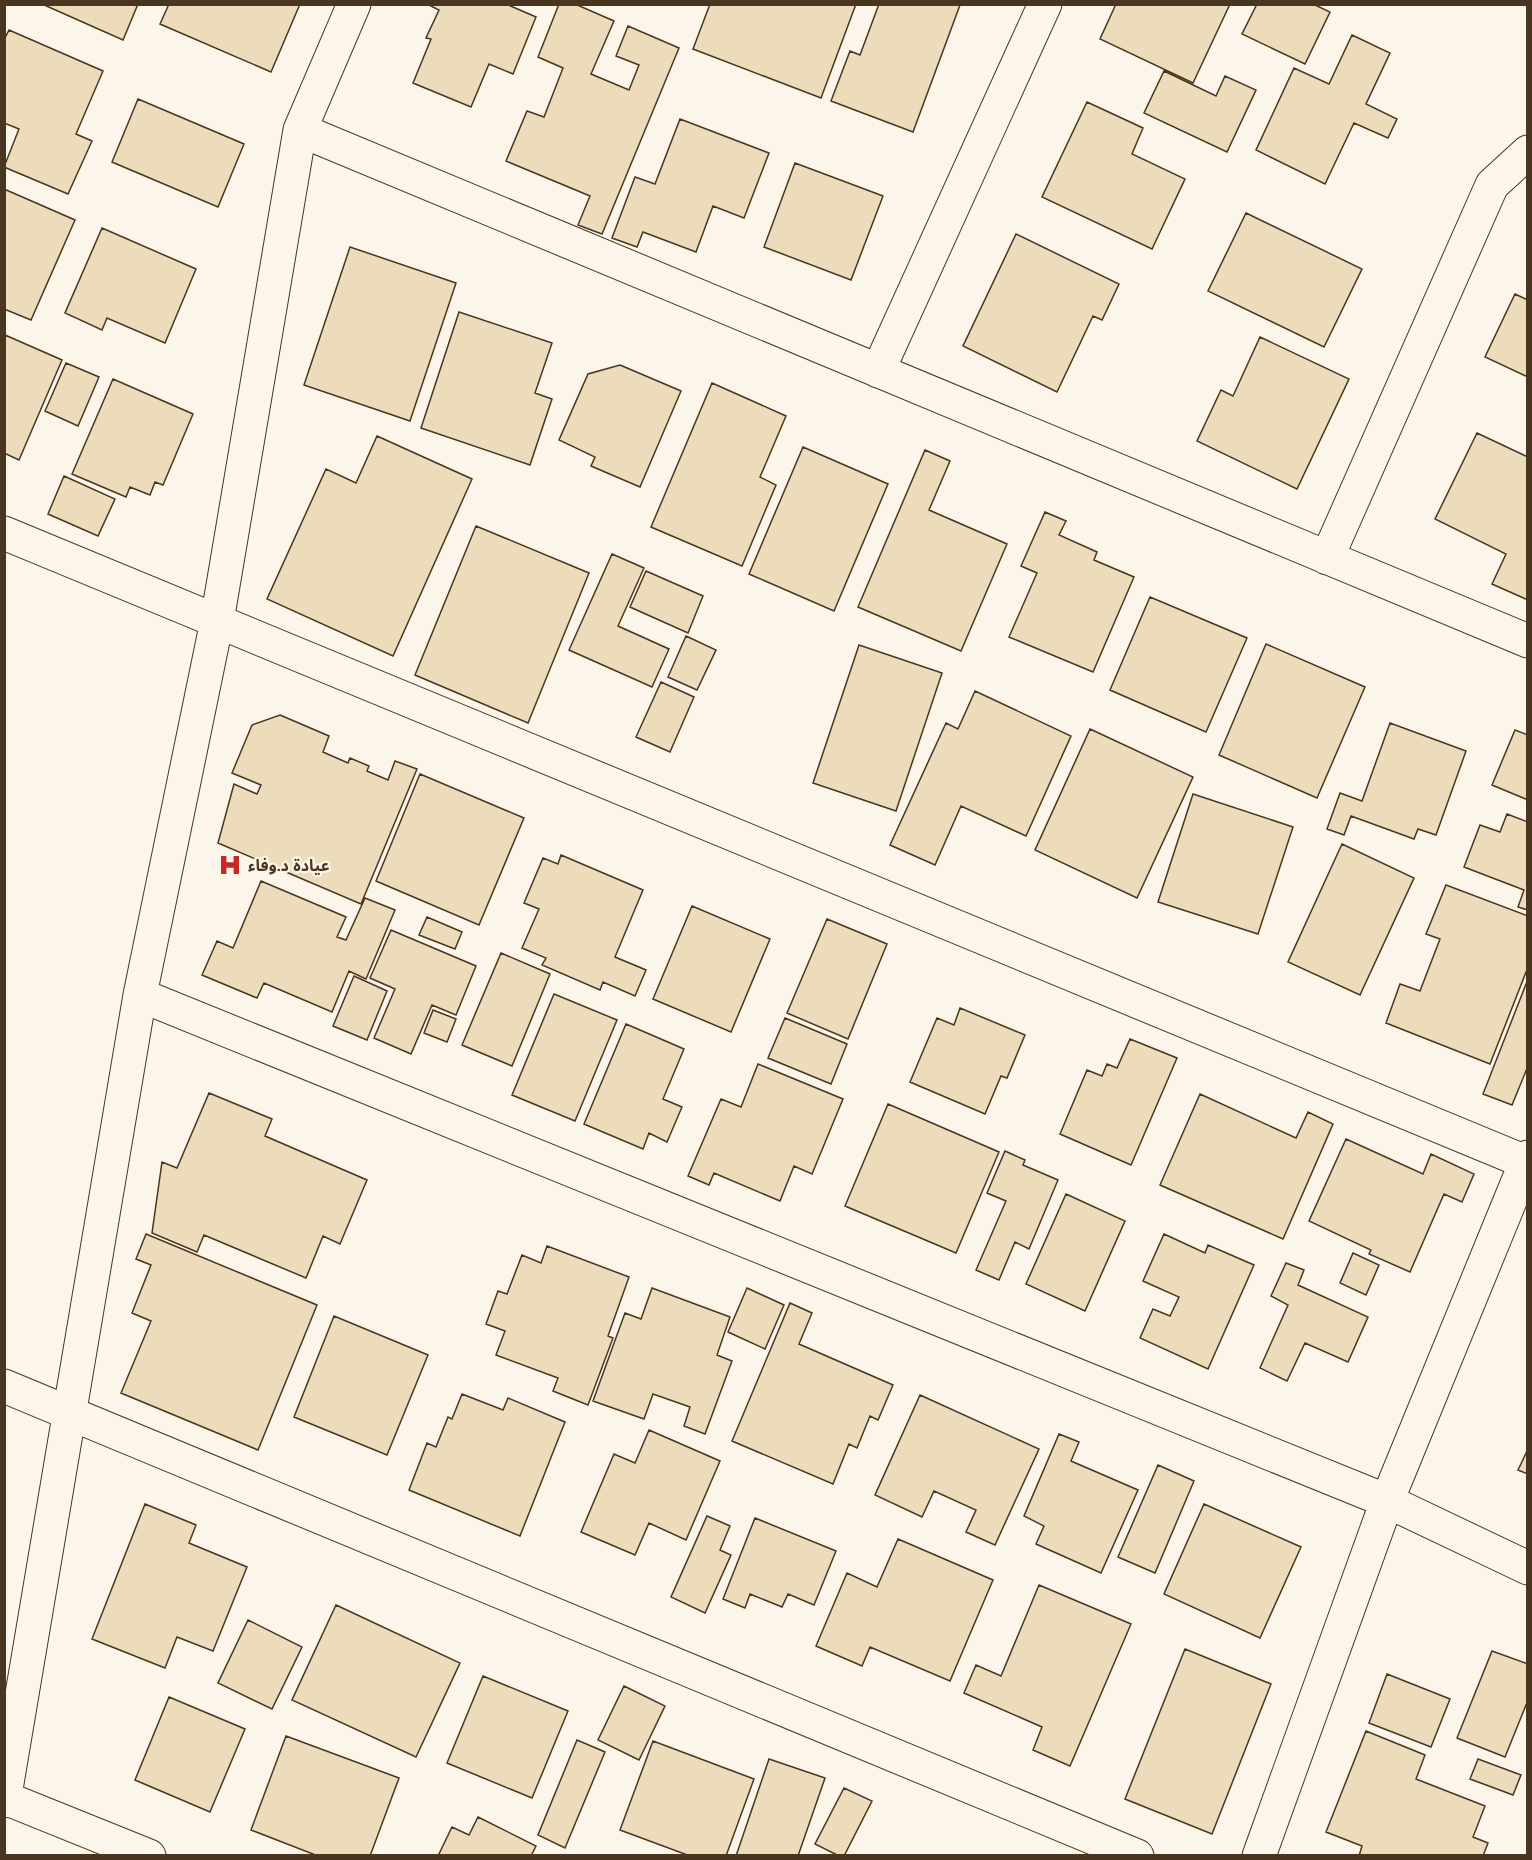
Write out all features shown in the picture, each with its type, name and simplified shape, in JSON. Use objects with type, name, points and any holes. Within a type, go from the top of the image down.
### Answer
[{"type":"street","points":[[149,1856],[5,1800],[140,995],[217,621],[300,130],[354,4]]},
{"type":"street","points":[[878,371],[1045,4]]},
{"type":"street","points":[[300,130],[1527,642]]},
{"type":"street","points":[[1327,558],[1492,185],[1527,152]]},
{"type":"street","points":[[4,533],[1527,1161],[1387,1501],[1259,1856]]},
{"type":"street","points":[[140,995],[1387,1501],[1527,1568]]},
{"type":"street","points":[[4,1386],[1137,1856]]},
{"type":"building","points":[[42,4],[138,4],[123,40]]},
{"type":"building","points":[[169,4],[300,4],[271,72],[160,24]]},
{"type":"building","points":[[427,4],[506,4],[536,17],[513,74],[489,64],[471,107],[413,83],[431,39],[426,38],[439,10]]},
{"type":"building","points":[[559,4],[575,4],[614,21],[591,74],[629,90],[639,65],[616,56],[628,26],[679,48],[602,234],[578,225],[590,196],[506,161],[527,111],[544,117],[563,68],[538,57]]},
{"type":"building","points":[[710,4],[856,4],[821,98],[693,49]]},
{"type":"building","points":[[879,4],[960,5],[913,132],[831,101],[850,51],[860,55]]},
{"type":"building","points":[[1116,4],[1230,4],[1193,83],[1100,39]]},
{"type":"building","points":[[1257,4],[1313,4],[1330,12],[1305,64],[1242,34]]},
{"type":"building","points":[[9,30],[103,71],[76,134],[92,141],[68,194],[4,167],[19,129],[4,123],[4,40]]},
{"type":"building","points":[[1352,35],[1390,53],[1366,104],[1397,119],[1388,138],[1354,123],[1325,184],[1256,150],[1294,68],[1329,84]]},
{"type":"building","points":[[1164,71],[1216,96],[1225,76],[1256,90],[1227,152],[1144,113]]},
{"type":"building","points":[[138,99],[244,144],[218,207],[112,162]]},
{"type":"building","points":[[1087,102],[1143,128],[1132,154],[1185,179],[1152,249],[1042,197]]},
{"type":"building","points":[[680,119],[769,153],[744,218],[713,206],[696,252],[643,232],[637,247],[612,238],[635,177],[655,184]]},
{"type":"building","points":[[795,163],[883,196],[851,280],[764,247]]},
{"type":"building","points":[[4,189],[75,220],[31,320],[4,309]]},
{"type":"building","points":[[1246,213],[1362,269],[1324,347],[1208,291]]},
{"type":"building","points":[[102,228],[196,269],[165,343],[107,318],[102,330],[65,313]]},
{"type":"building","points":[[1016,234],[1119,284],[1102,320],[1093,316],[1057,392],[963,346]]},
{"type":"building","points":[[350,247],[456,283],[410,421],[304,385]]},
{"type":"building","points":[[1515,294],[1528,300],[1528,377],[1485,357]]},
{"type":"building","points":[[459,312],[552,343],[535,393],[552,399],[530,465],[421,428]]},
{"type":"building","points":[[5,335],[62,360],[19,460],[4,453]]},
{"type":"building","points":[[1260,337],[1349,379],[1297,489],[1197,441],[1221,390],[1233,396]]},
{"type":"building","points":[[66,363],[99,377],[78,426],[45,411]]},
{"type":"building","points":[[620,365],[681,391],[640,487],[591,466],[595,457],[559,440],[588,374]]},
{"type":"building","points":[[113,379],[193,414],[163,485],[155,482],[150,495],[130,487],[126,497],[72,474]]},
{"type":"building","points":[[712,383],[786,416],[760,477],[776,485],[742,566],[651,527]]},
{"type":"building","points":[[1477,433],[1528,457],[1528,600],[1492,584],[1506,554],[1435,519]]},
{"type":"building","points":[[377,436],[472,479],[393,656],[267,599],[326,469],[356,483]]},
{"type":"building","points":[[803,447],[888,484],[834,611],[749,574]]},
{"type":"building","points":[[925,450],[950,461],[929,510],[1007,544],[961,651],[858,607]]},
{"type":"building","points":[[64,476],[115,499],[98,536],[48,514]]},
{"type":"building","points":[[1045,512],[1066,521],[1059,535],[1097,552],[1094,560],[1134,577],[1093,672],[1009,637],[1037,573],[1021,566]]},
{"type":"building","points":[[476,526],[589,573],[528,723],[415,675]]},
{"type":"building","points":[[612,554],[644,568],[618,626],[669,649],[652,687],[569,650]]},
{"type":"building","points":[[646,571],[703,596],[688,633],[630,607]]},
{"type":"building","points":[[1150,597],[1247,638],[1206,732],[1110,690]]},
{"type":"building","points":[[686,636],[716,650],[697,690],[668,677]]},
{"type":"building","points":[[1266,644],[1365,687],[1317,798],[1219,755]]},
{"type":"building","points":[[859,645],[942,673],[896,811],[813,783]]},
{"type":"building","points":[[661,682],[694,697],[670,752],[636,737]]},
{"type":"building","points":[[975,691],[1071,736],[1026,836],[961,806],[935,865],[890,845],[946,723],[958,729]]},
{"type":"building","points":[[280,715],[329,736],[323,752],[348,763],[350,758],[369,766],[367,771],[388,780],[395,761],[417,769],[361,904],[218,843],[234,784],[257,794],[261,785],[232,773],[252,725]]},
{"type":"building","points":[[1390,723],[1466,751],[1436,835],[1418,829],[1414,839],[1351,816],[1344,835],[1327,829],[1340,793],[1362,801]]},
{"type":"building","points":[[1090,729],[1193,777],[1137,898],[1035,850]]},
{"type":"building","points":[[1515,730],[1528,735],[1528,800],[1492,785]]},
{"type":"building","points":[[420,774],[524,818],[479,925],[376,881]]},
{"type":"building","points":[[1193,794],[1293,827],[1258,934],[1158,902]]},
{"type":"building","points":[[1507,814],[1528,822],[1528,910],[1518,907],[1524,890],[1464,867],[1480,825],[1500,832]]},
{"type":"building","points":[[1342,844],[1414,878],[1360,995],[1288,962]]},
{"type":"building","points":[[561,855],[643,890],[615,957],[646,970],[635,996],[603,982],[600,990],[542,965],[546,958],[522,948],[539,909],[524,903],[543,858],[558,864]]},
{"type":"building","points":[[261,881],[346,917],[337,937],[346,940],[365,898],[395,910],[366,979],[349,971],[332,1012],[264,983],[257,998],[202,975],[217,941],[233,948]]},
{"type":"building","points":[[1446,885],[1528,916],[1528,967],[1490,1064],[1386,1023],[1400,984],[1420,991],[1440,939],[1426,934]]},
{"type":"building","points":[[692,906],[770,939],[731,1032],[653,999]]},
{"type":"building","points":[[427,917],[462,932],[455,949],[419,935]]},
{"type":"building","points":[[827,919],[887,944],[848,1039],[787,1013]]},
{"type":"building","points":[[391,930],[476,966],[456,1015],[432,1005],[411,1054],[374,1038],[395,989],[370,978]]},
{"type":"building","points":[[501,953],[550,974],[512,1066],[462,1045]]},
{"type":"building","points":[[354,976],[387,991],[367,1040],[333,1026]]},
{"type":"building","points":[[1528,979],[1528,1066],[1512,1105],[1483,1094]]},
{"type":"building","points":[[554,994],[617,1020],[575,1121],[512,1095]]},
{"type":"building","points":[[960,1008],[1025,1035],[1007,1078],[1001,1076],[985,1114],[910,1082],[937,1018],[954,1025]]},
{"type":"building","points":[[433,1010],[456,1019],[447,1042],[424,1033]]},
{"type":"building","points":[[785,1018],[847,1044],[831,1084],[768,1058]]},
{"type":"building","points":[[626,1024],[684,1049],[663,1099],[682,1107],[667,1142],[649,1133],[643,1149],[584,1124]]},
{"type":"building","points":[[1130,1039],[1177,1058],[1131,1165],[1060,1134],[1087,1070],[1102,1076],[1107,1064],[1117,1068]]},
{"type":"building","points":[[758,1064],[843,1099],[812,1174],[794,1166],[780,1201],[714,1173],[709,1185],[688,1176],[721,1099],[741,1107]]},
{"type":"building","points":[[209,1093],[272,1119],[265,1136],[367,1180],[340,1244],[323,1236],[306,1278],[204,1235],[197,1252],[152,1233],[162,1162],[177,1168]]},
{"type":"building","points":[[1200,1094],[1296,1138],[1308,1112],[1333,1124],[1283,1239],[1160,1185]]},
{"type":"building","points":[[888,1104],[999,1152],[956,1253],[845,1206]]},
{"type":"building","points":[[1346,1139],[1423,1174],[1431,1154],[1474,1174],[1462,1202],[1444,1194],[1410,1272],[1369,1254],[1371,1250],[1309,1221]]},
{"type":"building","points":[[1005,1151],[1025,1160],[1023,1165],[1058,1180],[1029,1249],[1015,1242],[999,1280],[976,1270],[1006,1201],[987,1193]]},
{"type":"building","points":[[1066,1194],[1125,1221],[1085,1311],[1026,1284]]},
{"type":"building","points":[[146,1234],[317,1305],[258,1450],[121,1393],[151,1321],[132,1313],[151,1265],[136,1259]]},
{"type":"building","points":[[1164,1234],[1205,1253],[1208,1245],[1254,1265],[1208,1369],[1140,1338],[1153,1309],[1170,1316],[1179,1297],[1143,1281]]},
{"type":"building","points":[[547,1246],[629,1277],[608,1336],[613,1338],[588,1405],[553,1391],[558,1378],[496,1355],[505,1331],[486,1324],[498,1291],[507,1294],[522,1255],[541,1263]]},
{"type":"building","points":[[1353,1253],[1379,1265],[1366,1295],[1340,1283]]},
{"type":"building","points":[[1286,1263],[1304,1270],[1298,1285],[1368,1317],[1348,1362],[1305,1343],[1287,1381],[1260,1368],[1288,1305],[1271,1296]]},
{"type":"building","points":[[652,1288],[730,1317],[717,1355],[732,1361],[705,1434],[684,1426],[690,1407],[653,1394],[644,1419],[593,1401],[625,1313],[641,1319]]},
{"type":"building","points":[[747,1288],[784,1305],[765,1349],[728,1332]]},
{"type":"building","points":[[790,1303],[812,1313],[799,1344],[893,1385],[878,1420],[870,1416],[857,1448],[849,1444],[833,1484],[732,1441]]},
{"type":"building","points":[[334,1316],[428,1355],[387,1455],[294,1417]]},
{"type":"building","points":[[462,1394],[503,1410],[508,1398],[565,1422],[520,1536],[409,1490],[427,1443],[436,1447],[448,1417],[452,1419]]},
{"type":"building","points":[[920,1395],[1039,1449],[995,1545],[966,1532],[976,1510],[934,1491],[922,1517],[875,1495]]},
{"type":"building","points":[[649,1430],[720,1461],[686,1540],[649,1523],[635,1555],[581,1532],[614,1454],[635,1463]]},
{"type":"building","points":[[1059,1434],[1079,1442],[1071,1461],[1138,1490],[1101,1573],[1036,1544],[1044,1526],[1024,1516]]},
{"type":"building","points":[[1528,1449],[1528,1474],[1518,1470]]},
{"type":"building","points":[[1158,1465],[1194,1481],[1155,1573],[1118,1557]]},
{"type":"building","points":[[145,1504],[196,1525],[189,1543],[247,1567],[213,1651],[177,1637],[165,1668],[92,1639]]},
{"type":"building","points":[[1204,1504],[1301,1547],[1260,1638],[1164,1594]]},
{"type":"building","points":[[707,1516],[730,1526],[720,1550],[731,1555],[705,1613],[671,1597]]},
{"type":"building","points":[[755,1518],[836,1551],[814,1605],[788,1594],[782,1607],[750,1594],[745,1608],[723,1599]]},
{"type":"building","points":[[898,1539],[993,1580],[950,1681],[870,1647],[862,1666],[816,1646],[847,1573],[877,1587]]},
{"type":"building","points":[[1039,1585],[1131,1624],[1070,1766],[1033,1750],[1042,1727],[964,1693],[976,1665],[1001,1676]]},
{"type":"building","points":[[336,1605],[460,1663],[416,1757],[292,1700]]},
{"type":"building","points":[[248,1620],[302,1647],[272,1709],[218,1683]]},
{"type":"building","points":[[1185,1649],[1271,1684],[1212,1834],[1125,1799]]},
{"type":"building","points":[[1492,1651],[1528,1664],[1528,1700],[1505,1757],[1457,1738]]},
{"type":"building","points":[[1387,1674],[1450,1699],[1431,1747],[1369,1723]]},
{"type":"building","points":[[483,1676],[568,1711],[532,1798],[447,1763]]},
{"type":"building","points":[[624,1686],[665,1706],[639,1760],[598,1740]]},
{"type":"building","points":[[169,1697],[245,1729],[210,1812],[135,1780]]},
{"type":"building","points":[[1366,1731],[1425,1755],[1416,1779],[1485,1806],[1473,1837],[1488,1843],[1483,1856],[1359,1856],[1362,1846],[1326,1832]]},
{"type":"building","points":[[286,1736],[399,1778],[370,1856],[318,1856],[251,1830]]},
{"type":"building","points":[[577,1740],[605,1752],[565,1848],[538,1835]]},
{"type":"building","points":[[653,1741],[754,1779],[726,1856],[690,1856],[620,1830]]},
{"type":"building","points":[[769,1759],[825,1778],[798,1856],[736,1856]]},
{"type":"building","points":[[1478,1759],[1521,1775],[1513,1795],[1470,1779]]},
{"type":"building","points":[[844,1788],[872,1801],[844,1856],[839,1856],[815,1844]]},
{"type":"building","points":[[478,1817],[536,1846],[531,1856],[438,1856],[452,1827],[469,1835]]},
{"type":"place","name":"عيادة د.وفاء","points":[[230,865]]}]
